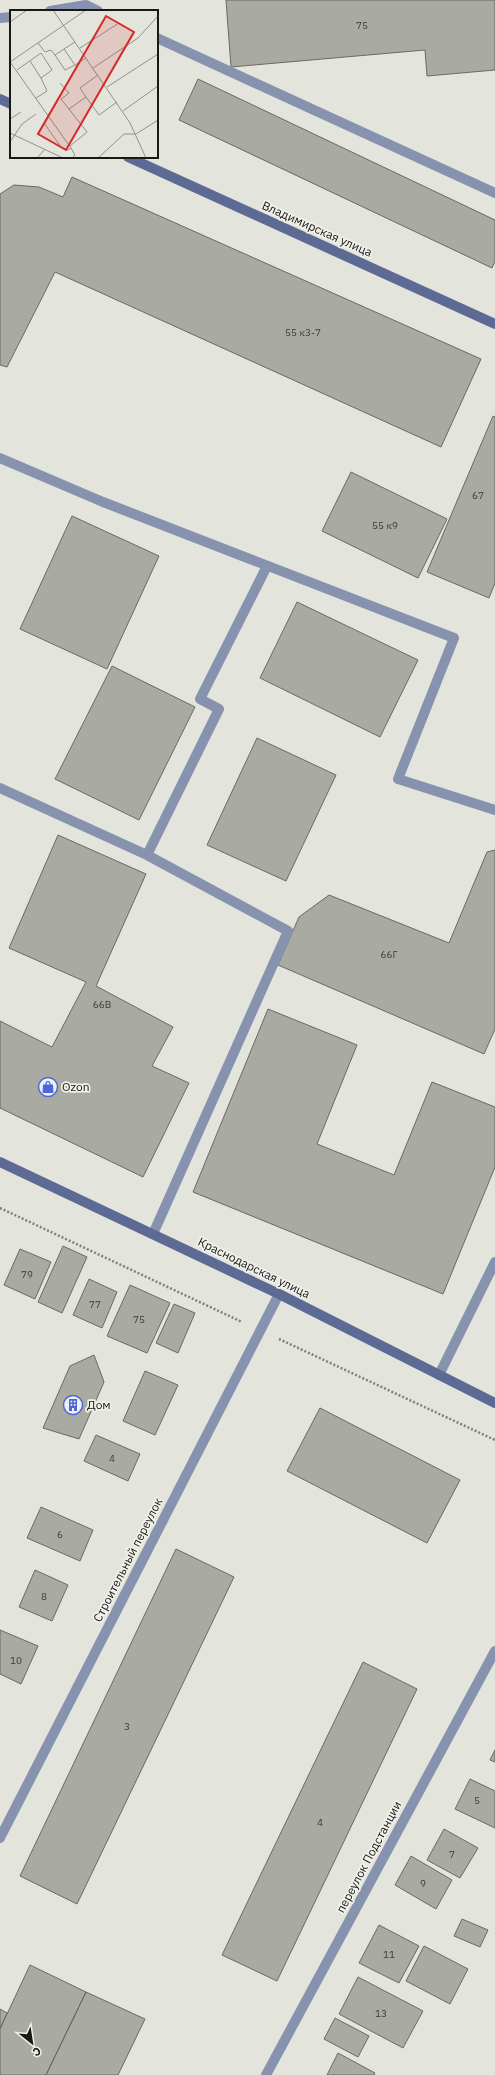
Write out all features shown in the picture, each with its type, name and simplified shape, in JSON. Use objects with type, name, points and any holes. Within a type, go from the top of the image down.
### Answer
[{"type":"street","points":[[57,10],[86,6],[96,10]]},
{"type":"street","points":[[0,18],[10,17]]},
{"type":"street","points":[[158,38],[495,193]]},
{"type":"street","points":[[0,99],[10,104]]},
{"type":"street","name":"Владимирская улица","points":[[130,158],[495,324]]},
{"type":"street","points":[[0,458],[103,502],[454,638],[398,779],[495,810]]},
{"type":"street","points":[[147,855],[219,709],[200,699],[267,566]]},
{"type":"street","points":[[0,788],[147,855],[288,931],[153,1234]]},
{"type":"street","name":"Краснодарская улица","points":[[0,1162],[279,1294],[495,1403]]},
{"type":"street","points":[[439,1375],[495,1262]]},
{"type":"street","name":"Строительный переулок","points":[[0,1838],[279,1294]]},
{"type":"street","name":"переулок Подстанции","points":[[266,2075],[495,1651]]},
{"type":"building","points":[[226,0],[495,0],[495,70],[427,76],[425,50],[231,67]]},
{"type":"building","points":[[198,79],[495,220],[495,261],[492,268],[179,120]]},
{"type":"building","points":[[72,177],[481,359],[441,447],[55,272],[7,367],[0,365],[0,194],[14,185],[39,187],[63,197]]},
{"type":"building","points":[[493,416],[495,417],[495,583],[489,598],[427,572]]},
{"type":"building","points":[[351,472],[447,519],[418,578],[322,531]]},
{"type":"building","points":[[72,516],[159,556],[107,669],[20,629]]},
{"type":"building","points":[[297,602],[418,660],[380,737],[260,678]]},
{"type":"building","points":[[112,666],[195,707],[139,820],[55,779]]},
{"type":"building","points":[[257,738],[336,775],[286,881],[207,845]]},
{"type":"building","points":[[58,835],[146,874],[96,986],[173,1027],[152,1066],[189,1083],[143,1177],[0,1108],[0,1021],[52,1047],[86,982],[9,948]]},
{"type":"building","points":[[495,850],[495,1029],[484,1054],[278,965],[299,917],[329,895],[449,943],[487,852]]},
{"type":"building","points":[[268,1009],[357,1045],[317,1144],[394,1175],[432,1082],[495,1107],[495,1167],[443,1294],[193,1192]]},
{"type":"building","points":[[63,1246],[87,1257],[62,1313],[38,1302]]},
{"type":"building","points":[[20,1249],[51,1262],[35,1299],[4,1285]]},
{"type":"building","points":[[89,1279],[117,1292],[102,1328],[73,1315]]},
{"type":"building","points":[[130,1285],[170,1303],[147,1353],[107,1336]]},
{"type":"building","points":[[174,1304],[195,1313],[178,1353],[156,1343]]},
{"type":"building","name":"Дом","points":[[94,1355],[104,1382],[79,1439],[43,1428],[70,1366]]},
{"type":"building","points":[[145,1371],[178,1385],[155,1435],[123,1421]]},
{"type":"building","points":[[320,1408],[460,1480],[427,1543],[287,1471]]},
{"type":"building","points":[[96,1435],[140,1454],[128,1481],[84,1461]]},
{"type":"building","points":[[41,1507],[93,1530],[80,1561],[27,1538]]},
{"type":"building","points":[[176,1549],[234,1577],[77,1904],[20,1876]]},
{"type":"building","points":[[35,1570],[68,1585],[52,1621],[19,1607]]},
{"type":"building","points":[[0,1630],[38,1646],[21,1684],[0,1674]]},
{"type":"building","points":[[363,1662],[417,1689],[277,1981],[222,1955]]},
{"type":"building","points":[[495,1750],[495,1762],[490,1760]]},
{"type":"building","points":[[470,1779],[495,1791],[495,1828],[455,1809]]},
{"type":"building","points":[[444,1829],[478,1848],[460,1878],[427,1860]]},
{"type":"building","points":[[411,1856],[452,1880],[436,1909],[395,1885]]},
{"type":"building","points":[[462,1919],[488,1930],[480,1947],[454,1936]]},
{"type":"building","points":[[379,1925],[419,1946],[399,1983],[359,1963]]},
{"type":"building","points":[[424,1946],[468,1969],[450,2004],[406,1981]]},
{"type":"building","points":[[30,1965],[86,1992],[46,2075],[0,2075],[0,2029]]},
{"type":"building","points":[[358,1977],[423,2011],[403,2048],[339,2014]]},
{"type":"building","points":[[86,1992],[145,2019],[118,2075],[46,2075]]},
{"type":"building","points":[[0,2009],[7,2013],[0,2029]]},
{"type":"building","points":[[335,2018],[369,2036],[358,2057],[324,2039]]},
{"type":"building","points":[[338,2053],[375,2073],[374,2075],[327,2075]]},
{"type":"place","name":"Ozon","points":[[48,1087]]},
{"type":"place","name":"Дом","points":[[73,1405]]}]
